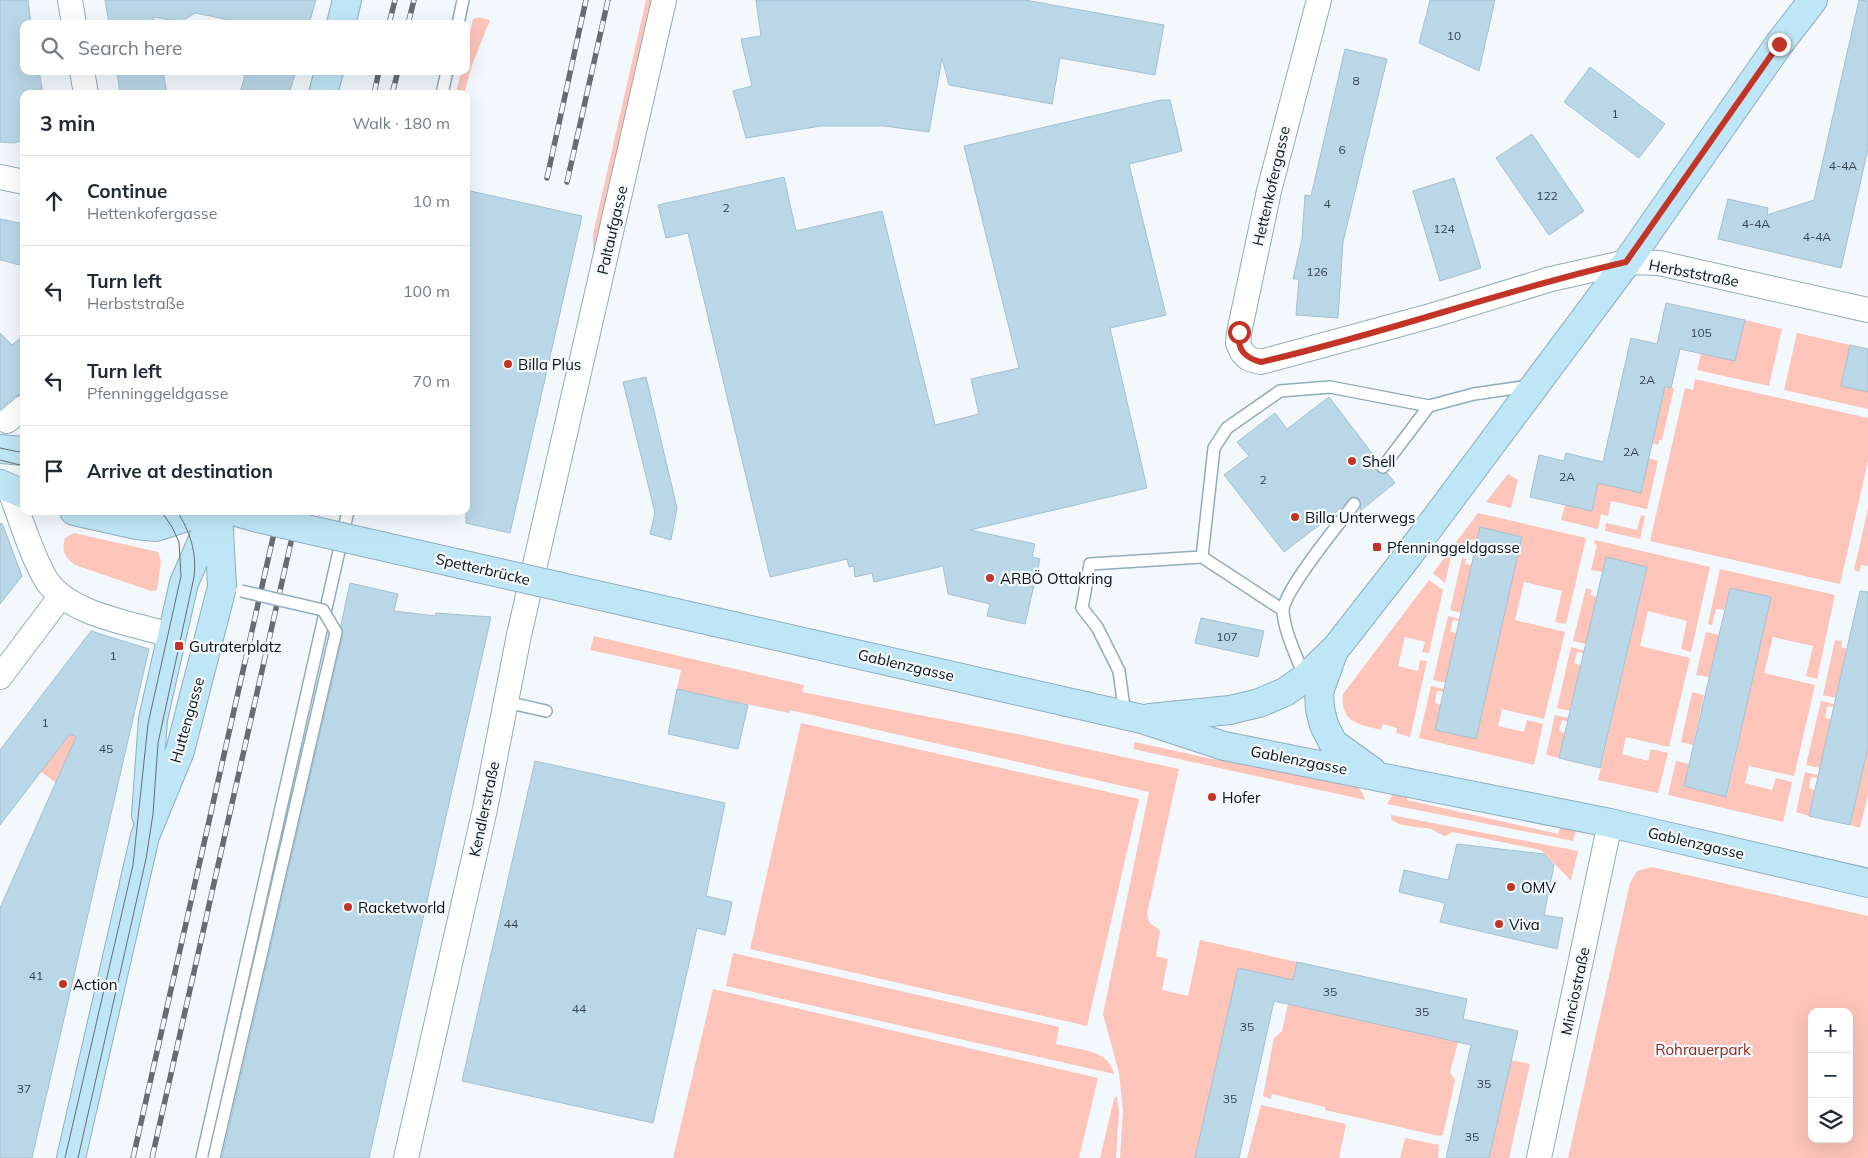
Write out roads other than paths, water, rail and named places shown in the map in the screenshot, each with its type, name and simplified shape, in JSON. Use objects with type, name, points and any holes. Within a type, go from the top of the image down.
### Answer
[{"type":"main road","points":[[342,20],[347,0]]},
{"type":"main road","points":[[1134,717],[1230,710],[1259,703],[1285,692],[1305,678],[1336,648],[1626,262],[1779,44],[1813,0]]},
{"type":"main road","points":[[324,90],[328,75]]},
{"type":"main road","points":[[0,449],[20,451]]},
{"type":"main road","points":[[94,515],[156,527],[192,515]]},
{"type":"main road","name":"Huttengasse","points":[[71,1158],[145,836],[153,719],[184,583],[215,515]]},
{"type":"main road","name":"Huttengasse","points":[[145,836],[180,751],[231,589],[218,515]]},
{"type":"main road","name":"Spetterbrücke","points":[[246,515],[733,626]]},
{"type":"main road","name":"Gablenzgasse","points":[[733,626],[1134,717],[1224,746],[1610,823],[1868,882]]},
{"type":"main road","points":[[1336,648],[1319,692],[1320,709],[1324,725],[1333,744],[1378,776]]},
{"type":"street","points":[[70,0],[73,20]]},
{"type":"street","name":"Paltaufgasse","points":[[560,459],[664,0]]},
{"type":"street","name":"Hettenkofergasse","points":[[1261,362],[1249,359],[1242,352],[1238,343],[1239,332],[1269,191],[1319,0]]},
{"type":"street","points":[[83,75],[85,90]]},
{"type":"street","points":[[0,177],[20,181]]},
{"type":"street","name":"Herbststraße","points":[[1261,362],[1434,315],[1551,279],[1626,262],[1659,263],[1868,310]]},
{"type":"street","name":"Kendlerstraße","points":[[406,1158],[485,809],[519,635],[560,459]]},
{"type":"street","points":[[11,489],[20,512]]},
{"type":"street","points":[[21,515],[44,575],[61,596],[85,610],[172,636]]},
{"type":"street","points":[[0,677],[61,596]]},
{"type":"street","name":"Minciostraße","points":[[1539,1158],[1610,823]]},
{"type":"lane","points":[[459,20],[463,0]]},
{"type":"lane","points":[[443,90],[446,75]]},
{"type":"lane","points":[[1202,557],[1214,448],[1227,428],[1280,391],[1330,387],[1429,406],[1474,394],[1536,384]]},
{"type":"lane","points":[[1383,467],[1429,406]]},
{"type":"lane","points":[[1305,678],[1290,638],[1283,610],[1299,576],[1354,504]]},
{"type":"lane","points":[[202,1158],[347,515]]},
{"type":"lane","points":[[1134,717],[1119,671],[1097,627],[1082,608],[1090,564],[1202,557],[1283,610]]},
{"type":"lane","points":[[214,1158],[336,632],[323,610],[231,589]]},
{"type":"lane","points":[[506,702],[546,711]]},
{"type":"tram line","points":[[0,448],[20,452]]},
{"type":"tram line","points":[[0,460],[20,465]]},
{"type":"tram line","points":[[65,1158],[133,865],[148,724],[181,576],[179,542],[164,515]]},
{"type":"tram line","points":[[78,1158],[146,859],[153,814],[158,743],[194,577],[195,568],[192,543],[179,515]]},
{"type":"railway","points":[[390,20],[395,0]]},
{"type":"railway","points":[[409,20],[414,0]]},
{"type":"railway","points":[[547,178],[586,0]]},
{"type":"railway","points":[[567,182],[608,0]]},
{"type":"railway","points":[[375,90],[378,75]]},
{"type":"railway","points":[[393,90],[397,75]]},
{"type":"railway","points":[[133,1158],[278,515]]},
{"type":"railway","points":[[152,1158],[297,515]]},
{"type":"place","name":"Billa Plus","points":[[508,364]]},
{"type":"place","name":"Shell","points":[[1352,461]]},
{"type":"place","name":"Billa Unterwegs","points":[[1295,517]]},
{"type":"place","name":"Pfenninggeldgasse","points":[[1377,547]]},
{"type":"place","name":"ARBÖ Ottakring","points":[[990,578]]},
{"type":"place","name":"Gutraterplatz","points":[[179,646]]},
{"type":"place","name":"Hofer","points":[[1212,797]]},
{"type":"place","name":"OMV","points":[[1511,887]]},
{"type":"place","name":"Racketworld","points":[[348,907]]},
{"type":"place","name":"Viva","points":[[1499,924]]},
{"type":"place","name":"Action","points":[[63,984]]},
{"type":"park label","name":"Rohrauerpark","points":[[1703,1049]]}]
